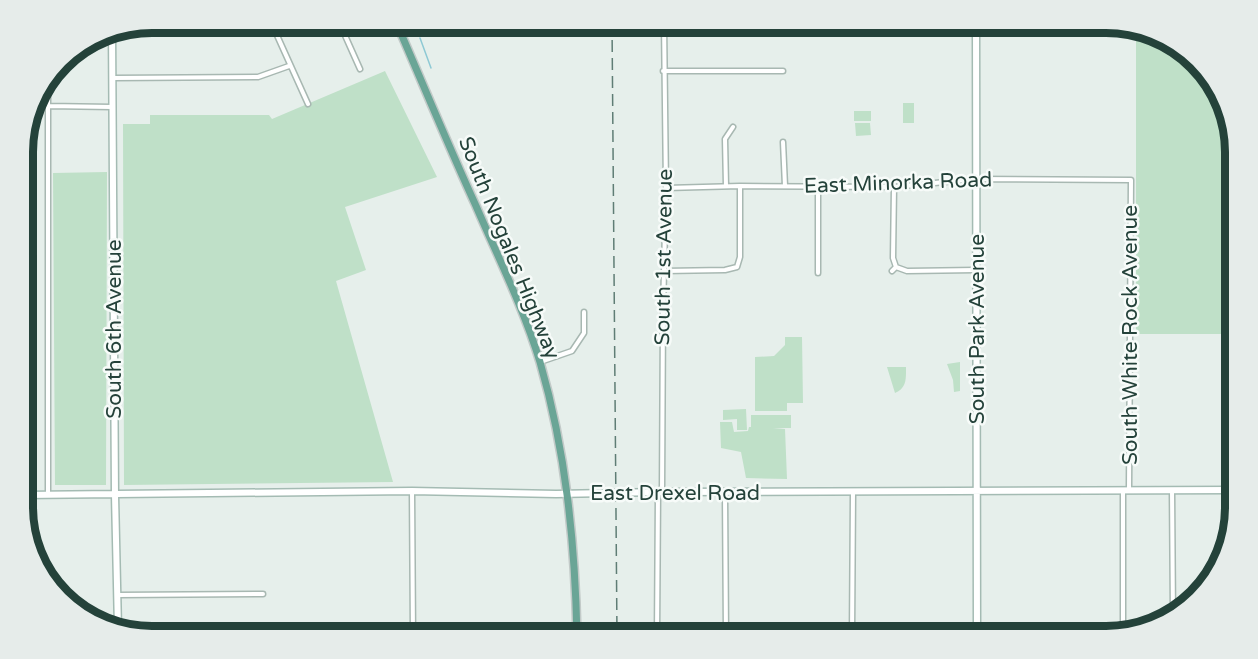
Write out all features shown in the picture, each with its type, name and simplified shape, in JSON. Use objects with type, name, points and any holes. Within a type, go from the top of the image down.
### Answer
[{"type":"main road","name":"South Nogales Highway","points":[[401,33],[509,283],[540,362],[555,424],[567,494],[575,552],[577,626]]},
{"type":"street","points":[[276,33],[308,104]]},
{"type":"street","points":[[344,33],[360,69]]},
{"type":"street","name":"South 1st Avenue","points":[[657,626],[666,188],[664,33]]},
{"type":"street","name":"South Park Avenue","points":[[976,33],[977,626]]},
{"type":"street","name":"South 6th Avenue","points":[[112,39],[118,621]]},
{"type":"street","points":[[113,78],[258,76],[290,66]]},
{"type":"street","points":[[663,71],[783,71]]},
{"type":"street","points":[[48,94],[48,495]]},
{"type":"street","points":[[48,106],[112,107]]},
{"type":"street","points":[[726,186],[725,139],[734,127]]},
{"type":"street","points":[[783,142],[785,186]]},
{"type":"street","name":"East Minorka Road","points":[[666,188],[894,187],[975,179],[1131,180]]},
{"type":"street","name":"South White Rock Avenue","points":[[1123,625],[1131,180]]},
{"type":"street","points":[[664,270],[738,268],[740,186]]},
{"type":"street","points":[[818,186],[818,273]]},
{"type":"street","points":[[894,187],[893,258],[896,267]]},
{"type":"street","points":[[896,267],[907,271],[977,270]]},
{"type":"street","points":[[892,271],[896,267]]},
{"type":"street","points":[[540,362],[572,351],[584,333],[584,312]]},
{"type":"street","points":[[1172,490],[1173,605]]},
{"type":"street","name":"East Drexel Road","points":[[33,495],[412,491],[567,494],[1225,490]]},
{"type":"street","points":[[412,491],[413,626]]},
{"type":"street","points":[[725,493],[726,626]]},
{"type":"street","points":[[852,626],[853,493]]},
{"type":"street","points":[[118,595],[263,594]]},
{"type":"green space","points":[[1136,37],[1159,45],[1185,62],[1196,73],[1216,106],[1224,136],[1225,152],[1225,334],[1136,334]]},
{"type":"green space","points":[[385,71],[437,177],[345,207],[366,270],[336,281],[393,482],[124,485],[123,124],[150,124],[150,115],[269,115],[272,119]]},
{"type":"green space","points":[[903,103],[914,103],[914,123],[903,123]]},
{"type":"green space","points":[[854,111],[871,111],[871,121],[854,121]]},
{"type":"green space","points":[[855,123],[870,123],[871,135],[856,136]]},
{"type":"green space","points":[[107,172],[106,485],[55,485],[53,173]]},
{"type":"green space","points":[[785,337],[802,337],[803,403],[787,403],[787,411],[755,411],[755,357],[774,356],[785,345]]},
{"type":"green space","points":[[960,362],[960,391],[954,392],[953,380],[947,364]]},
{"type":"green space","points":[[887,367],[906,367],[904,385],[895,393]]},
{"type":"green space","points":[[746,409],[747,430],[737,430],[737,419],[723,420],[723,410]]},
{"type":"green space","points":[[751,415],[791,415],[791,428],[773,428],[785,429],[787,479],[746,478],[741,452],[721,448],[720,422],[732,422],[734,432],[748,431],[751,427]]},
{"type":"waterway","points":[[420,38],[431,68]]},
{"type":"railway","points":[[612,33],[617,626]]}]
